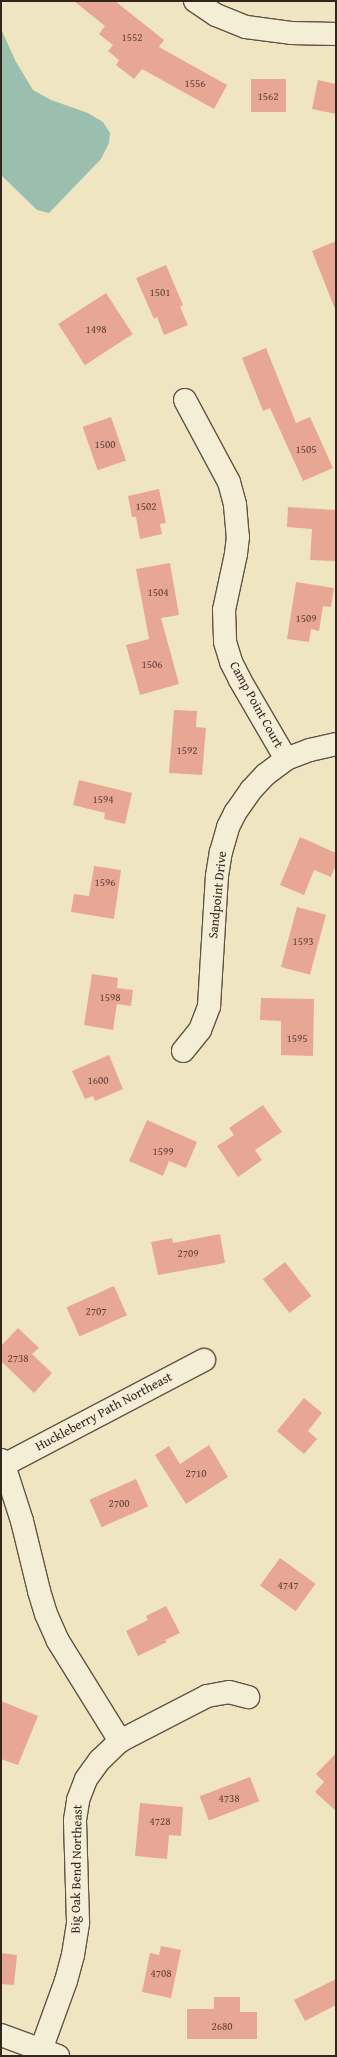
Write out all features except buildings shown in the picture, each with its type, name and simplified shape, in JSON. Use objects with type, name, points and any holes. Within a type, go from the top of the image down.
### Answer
[{"type":"street","points":[[195,1],[216,15],[246,27],[273,31],[336,34]]},
{"type":"street","name":"Camp Point Court","points":[[184,400],[230,482],[235,505],[238,537],[236,554],[224,610],[225,642],[231,662],[240,680],[286,759]]},
{"type":"street","name":"Sandpoint Drive","points":[[184,1051],[200,1030],[209,1006],[217,876],[221,852],[228,827],[235,813],[251,790],[265,775],[286,759],[310,750],[336,744]]},
{"type":"street","name":"Huckleberry Path Northeast","points":[[3,1463],[204,1360]]},
{"type":"street","points":[[3,1463],[22,1521],[46,1614],[58,1641],[120,1741]]},
{"type":"street","name":"Big Oak Bend Northeast","points":[[49,2053],[77,1929],[78,1886],[75,1820],[78,1800],[86,1779],[100,1760],[120,1741],[207,1696],[229,1692],[248,1697]]},
{"type":"street","points":[[1,2035],[49,2053]]},
{"type":"shaded area","points":[[1,29],[16,62],[33,90],[51,100],[88,113],[103,122],[110,133],[109,143],[101,159],[49,213],[37,210],[1,175]]}]
